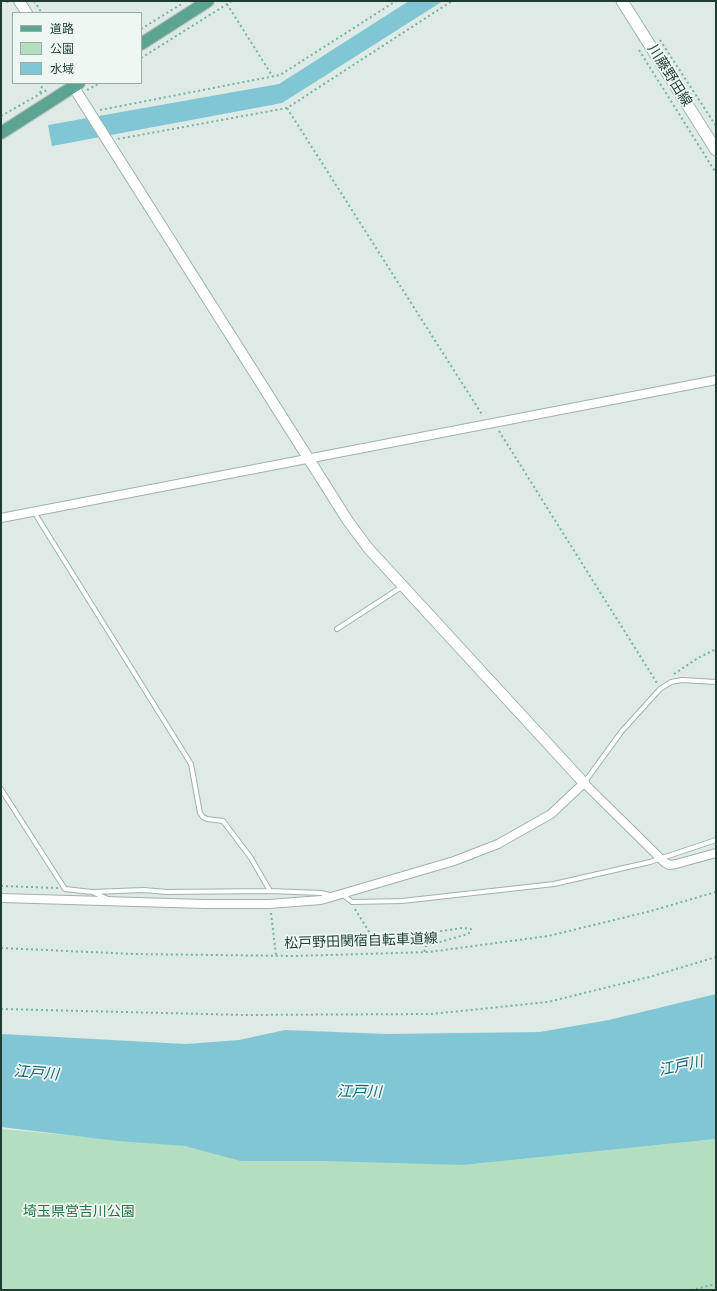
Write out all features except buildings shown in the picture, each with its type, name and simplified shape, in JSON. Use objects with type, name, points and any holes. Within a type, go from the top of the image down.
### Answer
[{"type":"main road","points":[[142,43],[208,1]]},
{"type":"main road","name":"川藤野田線","points":[[622,1],[716,150]]},
{"type":"main road","points":[[1,133],[75,87]]},
{"type":"street","points":[[19,1],[26,12]]},
{"type":"street","points":[[75,87],[89,113],[307,460],[368,548],[584,783],[659,858],[669,865],[716,853]]},
{"type":"street","points":[[1,518],[716,380]]},
{"type":"street","points":[[1,898],[116,902],[269,904],[309,903],[339,896],[372,884],[454,861],[498,844],[551,814],[584,783]]},
{"type":"lane","points":[[34,512],[191,764],[200,813],[207,819],[224,821],[251,858],[270,891]]},
{"type":"lane","points":[[336,629],[403,586]]},
{"type":"lane","points":[[584,783],[626,725],[660,689],[671,682],[682,680],[716,682]]},
{"type":"lane","points":[[1,789],[65,889],[92,892],[144,890],[167,892],[270,891],[321,893],[339,896],[355,902],[402,901],[554,884],[650,862],[716,840]]},
{"type":"lane","points":[[92,892],[116,902]]},
{"type":"path","points":[[34,1],[41,12]]},
{"type":"path","points":[[142,28],[186,1]]},
{"type":"path","points":[[142,57],[232,1]]},
{"type":"path","points":[[89,113],[280,75],[396,1]]},
{"type":"path","points":[[107,141],[287,108],[452,1]]},
{"type":"path","points":[[227,4],[273,77]]},
{"type":"path","points":[[656,34],[716,126]]},
{"type":"path","points":[[40,93],[44,84]]},
{"type":"path","points":[[75,87],[94,84]]},
{"type":"path","points":[[1,116],[53,87]]},
{"type":"path","points":[[287,108],[491,423],[660,689]]},
{"type":"path","points":[[1,886],[65,889]]},
{"type":"path","name":"松戸野田関宿自転車道線","points":[[1,948],[134,954],[276,955],[424,952],[548,936],[651,911],[716,892]]},
{"type":"path","points":[[355,902],[357,914],[366,925],[371,935],[413,935],[469,927],[471,929],[468,934],[426,946],[424,952]]},
{"type":"path","points":[[269,904],[276,955]]},
{"type":"path","points":[[1,1009],[237,1014],[431,1014],[548,1002],[653,976],[716,957]]},
{"type":"path","points":[[691,1290],[716,1284]]},
{"type":"green space","name":"埼玉県営吉川公園","points":[[1,1129],[185,1146],[463,1165],[716,1139],[716,1290],[1,1290]]},
{"type":"water","points":[[409,1],[443,1],[282,103],[52,146],[48,125],[279,84]]},
{"type":"water","name":"江戸川","points":[[716,994],[716,1139],[463,1165],[323,1161],[241,1161],[185,1146],[118,1141],[1,1127],[1,1034],[186,1044],[239,1040],[285,1030],[386,1034],[540,1032],[609,1020]]}]
